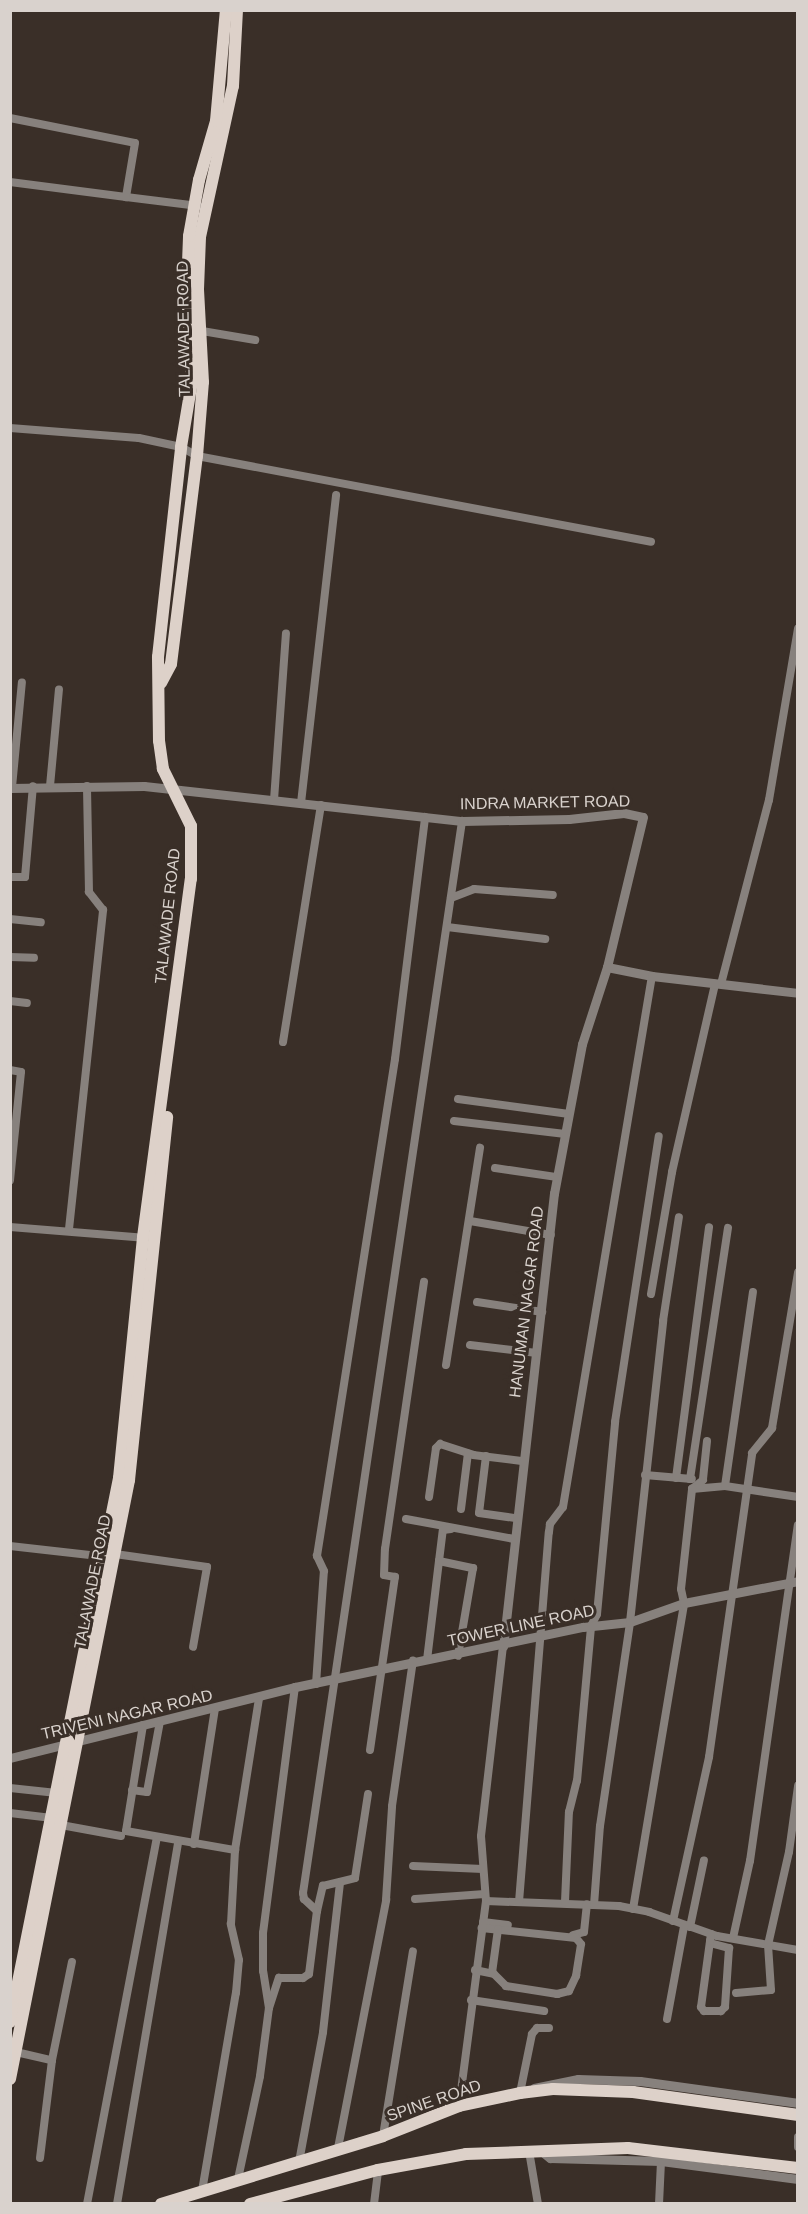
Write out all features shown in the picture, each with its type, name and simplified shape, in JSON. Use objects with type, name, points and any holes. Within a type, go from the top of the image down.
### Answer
[{"type":"main road","name":"TALAWADE ROAD","points":[[10,2022],[57,1821],[111,1556],[125,1472],[149,1238],[168,1104],[166,1086],[193,846],[191,826],[163,769],[159,741],[158,657],[181,447],[192,381],[187,289],[216,122],[226,10]]},
{"type":"main road","name":"TALAWADE ROAD","points":[[160,683],[171,664],[197,456],[203,382],[198,289],[200,207],[233,86],[237,10]]},
{"type":"main road","name":"TALAWADE ROAD","points":[[57,1821],[57,1793],[73,1743]]},
{"type":"main road","name":"TALAWADE ROAD","points":[[10,2079],[16,2052],[20,1979]]},
{"type":"main road","name":"SPINE ROAD","points":[[161,2204],[383,2136],[459,2106],[520,2093],[553,2089],[633,2092],[798,2115]]},
{"type":"main road","points":[[250,2204],[296,2198],[378,2170],[466,2154],[628,2148],[798,2168]]},
{"type":"street","points":[[10,118],[135,143],[126,197]]},
{"type":"street","points":[[10,182],[200,207]]},
{"type":"street","points":[[202,332],[255,340]]},
{"type":"street","points":[[10,428],[139,438],[181,447],[197,456],[651,542]]},
{"type":"street","points":[[302,802],[336,495]]},
{"type":"street","points":[[651,1294],[672,1172],[718,984],[767,812],[798,628]]},
{"type":"street","points":[[274,800],[286,633]]},
{"type":"street","points":[[11,788],[22,682]]},
{"type":"street","points":[[50,786],[60,689]]},
{"type":"street","points":[[10,877],[25,877],[33,786]]},
{"type":"street","points":[[69,1229],[103,910],[89,892],[87,786]]},
{"type":"street","name":"INDRA MARKET ROAD","points":[[11,788],[87,786],[175,791],[302,802],[462,820],[569,819],[624,813],[642,817],[607,967]]},
{"type":"street","points":[[283,1042],[321,805]]},
{"type":"street","points":[[316,1684],[324,1571],[317,1556],[395,1059],[425,817]]},
{"type":"street","points":[[317,1911],[304,1899],[303,1893],[462,820]]},
{"type":"street","points":[[451,898],[474,889],[553,895]]},
{"type":"street","points":[[10,919],[42,922]]},
{"type":"street","points":[[447,927],[546,939]]},
{"type":"street","points":[[10,957],[34,958]]},
{"type":"street","points":[[607,967],[652,976],[798,993]]},
{"type":"street","name":"HANUMAN NAGAR ROAD","points":[[503,1646],[522,1461],[557,1177],[582,1044],[607,967]]},
{"type":"street","points":[[519,1902],[538,1638],[550,1524],[563,1506],[652,976]]},
{"type":"street","points":[[10,1001],[27,1003]]},
{"type":"street","points":[[10,1070],[21,1072],[10,1180]]},
{"type":"street","points":[[458,1099],[569,1114]]},
{"type":"street","points":[[454,1121],[565,1134]]},
{"type":"street","points":[[565,1902],[569,1812],[577,1781],[591,1626],[597,1614],[615,1422],[659,1136]]},
{"type":"street","points":[[447,1365],[480,1148]]},
{"type":"street","points":[[495,1168],[557,1177]]},
{"type":"street","points":[[482,1925],[581,1935],[590,1904],[630,1622],[645,1475],[679,1217]]},
{"type":"street","points":[[470,1221],[551,1235]]},
{"type":"street","points":[[10,1227],[69,1229],[149,1238]]},
{"type":"street","points":[[675,1478],[709,1227]]},
{"type":"street","points":[[690,1479],[728,1228]]},
{"type":"street","points":[[673,1921],[710,1756],[754,1447],[772,1428],[798,1272]]},
{"type":"street","points":[[370,1750],[395,1577],[384,1575],[385,1548],[424,1282]]},
{"type":"street","points":[[725,1486],[753,1292]]},
{"type":"street","points":[[477,1302],[542,1312]]},
{"type":"street","points":[[470,1345],[537,1353]]},
{"type":"street","points":[[633,1909],[684,1603],[681,1589],[692,1489],[703,1480],[707,1441]]},
{"type":"street","points":[[429,1497],[437,1445],[468,1453],[522,1461]]},
{"type":"street","points":[[461,1509],[468,1453]]},
{"type":"street","points":[[486,1456],[479,1513],[516,1518]]},
{"type":"street","points":[[645,1475],[703,1480]]},
{"type":"street","points":[[692,1489],[725,1486],[798,1497]]},
{"type":"street","points":[[406,1519],[514,1539]]},
{"type":"street","points":[[733,1938],[750,1861],[794,1581],[798,1525]]},
{"type":"street","points":[[427,1660],[443,1530],[452,1528]]},
{"type":"street","points":[[10,1546],[207,1567],[193,1647]]},
{"type":"street","points":[[439,1561],[473,1568],[458,1656]]},
{"type":"street","name":"TOWER LINE ROAD","points":[[254,1698],[413,1661],[458,1656],[591,1626],[630,1622],[684,1603],[794,1581]]},
{"type":"street","points":[[459,2106],[485,1898],[481,1836],[503,1646]]},
{"type":"street","points":[[338,2148],[386,1900],[393,1806],[413,1661]]},
{"type":"street","points":[[269,2008],[263,1971],[263,1933],[295,1687]]},
{"type":"street","points":[[202,2191],[238,1967],[231,1924],[235,1850],[254,1698]]},
{"type":"street","name":"TRIVENI NAGAR ROAD","points":[[10,1758],[254,1698]]},
{"type":"street","points":[[194,1844],[215,1709]]},
{"type":"street","points":[[132,1790],[147,1792],[160,1721]]},
{"type":"street","points":[[143,1725],[126,1831],[178,1842],[235,1850]]},
{"type":"street","points":[[736,1993],[771,1990],[768,1945],[789,1852],[798,1786]]},
{"type":"street","points":[[10,1788],[57,1793]]},
{"type":"street","points":[[238,2179],[260,2076],[269,2008],[279,1978],[303,1978],[309,1974],[317,1911],[323,1886],[355,1878],[368,1794]]},
{"type":"street","points":[[10,1813],[121,1836]]},
{"type":"street","points":[[87,2204],[158,1838]]},
{"type":"street","points":[[117,2204],[178,1842]]},
{"type":"street","points":[[667,2019],[704,1860]]},
{"type":"street","points":[[414,1866],[483,1869]]},
{"type":"street","points":[[299,2162],[323,2032],[340,1883]]},
{"type":"street","points":[[416,1899],[485,1898],[519,1902],[565,1902],[633,1909],[711,1934],[798,1950]]},
{"type":"street","points":[[475,1970],[492,1972],[506,1986],[563,1994],[572,1988],[578,1966],[581,1944],[576,1938],[482,1925]]},
{"type":"street","points":[[492,1972],[498,1929]]},
{"type":"street","points":[[710,1944],[729,1948],[725,2007],[721,2011],[704,2011],[701,2007],[711,1934]]},
{"type":"street","points":[[383,2136],[413,1951]]},
{"type":"street","points":[[40,2157],[52,2060],[72,1962]]},
{"type":"street","points":[[471,2000],[544,2011]]},
{"type":"street","points":[[520,2093],[532,2034],[537,2028],[549,2028]]},
{"type":"street","points":[[16,2052],[52,2060]]},
{"type":"street","points":[[520,2093],[547,2082],[612,2080],[798,2103]]},
{"type":"street","points":[[798,2137],[798,2147]]},
{"type":"street","points":[[535,2150],[550,2158],[661,2161],[798,2179]]},
{"type":"street","points":[[535,2150],[538,2204]]},
{"type":"street","points":[[659,2204],[661,2161]]},
{"type":"street","points":[[374,2204],[378,2170]]}]
